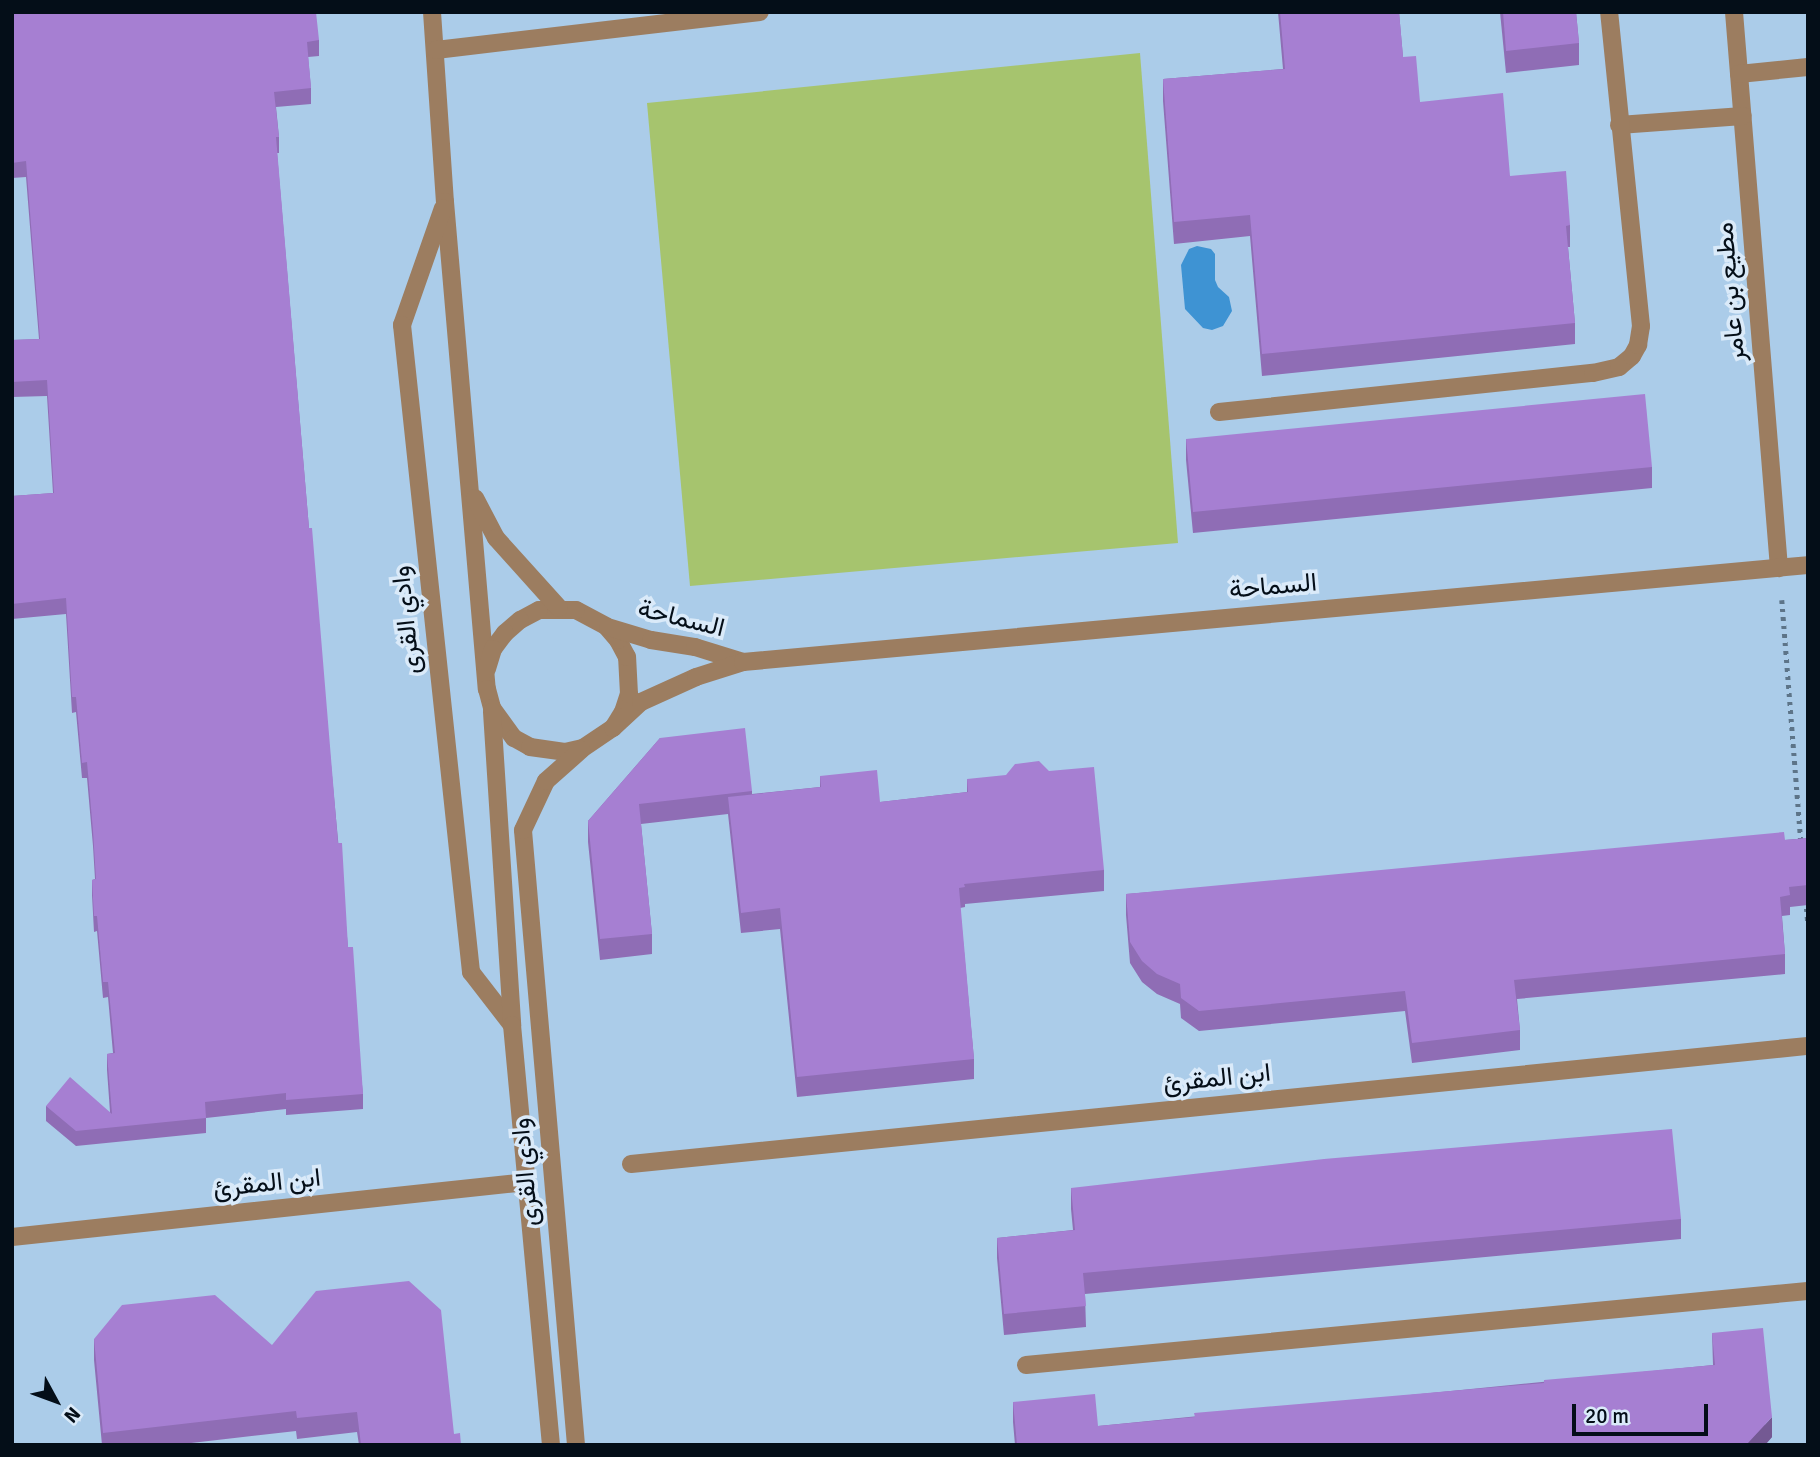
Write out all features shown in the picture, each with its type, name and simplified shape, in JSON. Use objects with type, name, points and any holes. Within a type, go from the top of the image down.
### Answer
[{"type":"street","name":"وادي القرى","points":[[432,12],[445,202],[487,669]]},
{"type":"street","points":[[436,50],[760,12]]},
{"type":"street","points":[[1219,412],[1593,373],[1619,367],[1638,345],[1641,326],[1609,12]]},
{"type":"street","name":"مطيع بن عامر","points":[[1734,12],[1779,568]]},
{"type":"street","points":[[1740,74],[1808,67]]},
{"type":"street","points":[[1619,125],[1743,116]]},
{"type":"street","name":"وادي القرى","points":[[445,202],[401,325],[471,972],[512,1025]]},
{"type":"street","name":"وادي القرى","points":[[470,489],[496,538],[559,608]]},
{"type":"street","name":"السماحة","points":[[613,728],[641,702],[696,677],[743,662],[1808,565]]},
{"type":"street","points":[[559,608],[576,610],[607,626],[627,657],[630,675],[623,712],[613,728],[583,748],[565,752],[530,747],[507,731],[492,708],[486,689],[487,669],[493,649],[505,633],[520,620],[539,610],[559,608]]},
{"type":"street","name":"السماحة","points":[[607,626],[651,640],[695,647],[743,662]]},
{"type":"street","name":"وادي القرى","points":[[492,708],[512,1025],[551,1445]]},
{"type":"street","name":"وادي القرى","points":[[576,1445],[523,830],[546,781],[583,748]]},
{"type":"street","name":"ابن المقرئ","points":[[631,1164],[1808,1046]]},
{"type":"street","name":"ابن المقرئ","points":[[12,1237],[527,1182]]},
{"type":"street","points":[[1026,1365],[1808,1292]]},
{"type":"path","points":[[1779,568],[1802,856]]},
{"type":"path","points":[[1805,897],[1808,925]]},
{"type":"green space","points":[[1140,53],[1178,543],[690,586],[647,103]]},
{"type":"water","points":[[1197,246],[1211,249],[1215,254],[1215,280],[1218,287],[1229,297],[1232,311],[1223,326],[1212,330],[1203,328],[1185,309],[1181,265],[1189,249]]},
{"type":"building","points":[[12,12],[316,12],[319,40],[307,42],[311,88],[274,92],[309,528],[312,528],[338,843],[342,843],[348,947],[353,947],[363,1094],[286,1100],[286,1093],[205,1102],[206,1118],[76,1131],[46,1106],[70,1077],[112,1114],[107,1054],[115,1053],[108,982],[103,982],[97,916],[94,916],[92,880],[96,879],[87,762],[82,763],[76,697],[72,697],[66,598],[12,604],[12,496],[54,493],[47,380],[12,382],[12,340],[40,339],[26,161],[12,163]]},
{"type":"building","points":[[1280,12],[1399,12],[1403,57],[1416,56],[1420,102],[1503,93],[1510,176],[1566,171],[1570,225],[1566,226],[1575,323],[1262,354],[1250,215],[1174,222],[1163,79],[1285,69]]},
{"type":"building","points":[[1503,12],[1576,12],[1579,43],[1506,51]]},
{"type":"building","points":[[1645,394],[1652,467],[1193,512],[1186,439]]},
{"type":"building","points":[[745,728],[752,791],[639,804],[652,934],[600,939],[588,821],[660,738]]},
{"type":"building","points":[[1039,761],[1049,771],[1094,767],[1104,870],[964,884],[965,887],[959,888],[974,1059],[797,1077],[780,908],[741,913],[728,797],[821,787],[820,776],[877,770],[880,802],[968,792],[967,779],[1006,775],[1015,764]]},
{"type":"building","points":[[1784,832],[1785,840],[1808,838],[1808,885],[1789,887],[1790,895],[1780,897],[1785,954],[1514,980],[1520,1030],[1412,1043],[1405,991],[1199,1011],[1181,998],[1180,984],[1157,974],[1142,961],[1130,942],[1126,894]]},
{"type":"building","points":[[1672,1129],[1681,1219],[1083,1273],[1086,1306],[1004,1314],[997,1238],[1075,1230],[1071,1188],[1324,1159]]},
{"type":"building","points":[[409,1281],[441,1310],[454,1434],[460,1433],[461,1445],[361,1445],[357,1412],[297,1418],[296,1411],[103,1433],[94,1339],[122,1305],[215,1295],[272,1345],[316,1291]]},
{"type":"building","points":[[1763,1328],[1772,1417],[1746,1445],[1017,1445],[1013,1402],[1095,1394],[1098,1426],[1195,1417],[1194,1413],[1544,1383],[1544,1380],[1715,1365],[1712,1333]]}]
